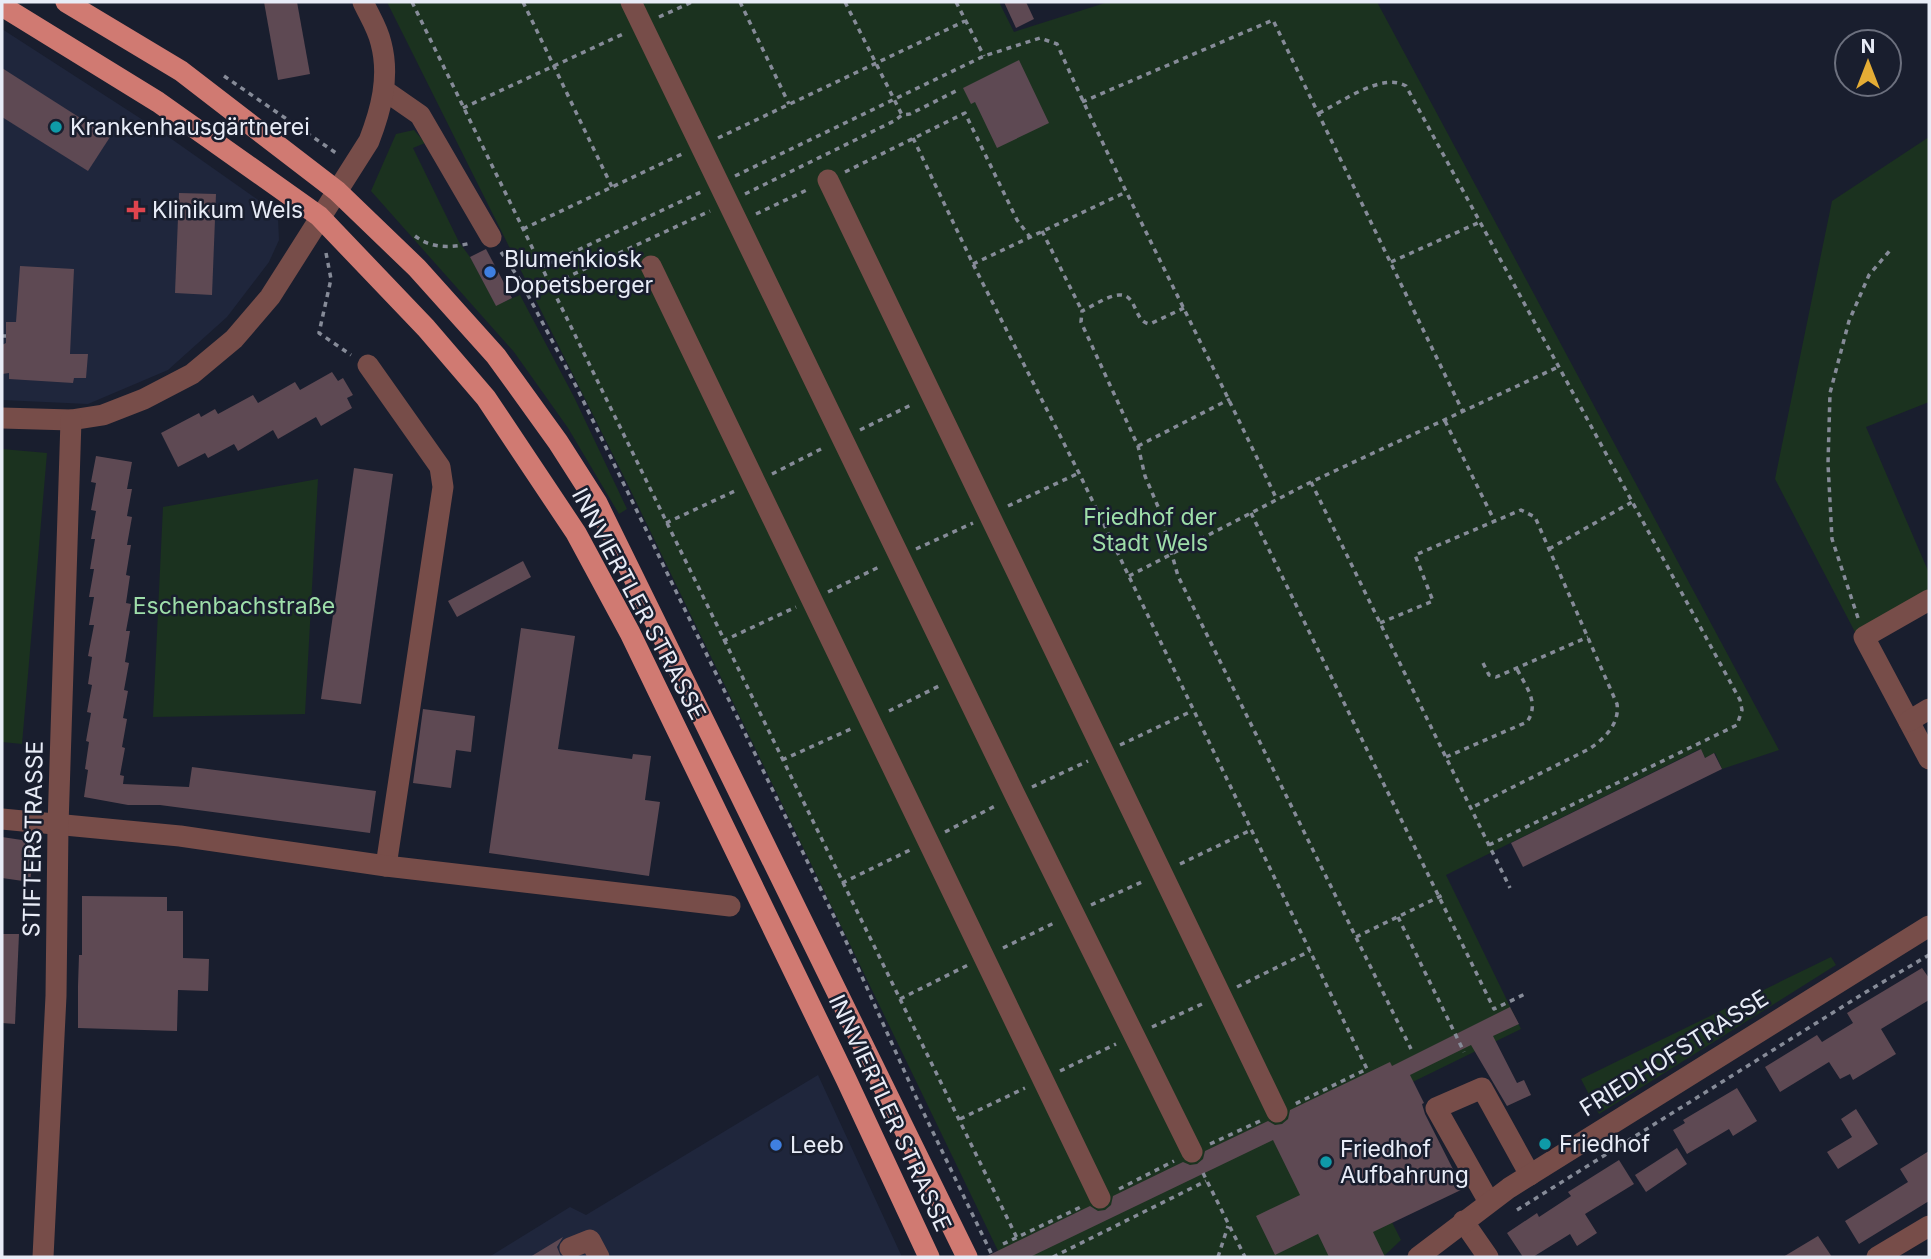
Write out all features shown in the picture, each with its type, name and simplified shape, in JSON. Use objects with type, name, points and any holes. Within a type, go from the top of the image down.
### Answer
[{"type":"main road","name":"INNVIERTLER STRASSE","points":[[66,2],[181,71],[337,191],[417,268],[496,356],[558,442],[597,503],[967,1257]]},
{"type":"main road","name":"INNVIERTLER STRASSE","points":[[2,6],[158,102],[319,216],[426,328],[486,398],[576,533],[630,633],[929,1257]]},
{"type":"street","points":[[2,418],[71,421],[103,415],[144,399],[192,374],[234,339],[270,297],[369,141],[384,90],[381,41],[363,2]]},
{"type":"street","points":[[631,2],[1044,855],[1192,1152]]},
{"type":"street","points":[[384,90],[420,115],[492,237]]},
{"type":"street","points":[[828,180],[1278,1112]]},
{"type":"street","points":[[651,266],[1100,1198]]},
{"type":"street","points":[[368,365],[440,467],[443,486],[386,866]]},
{"type":"street","name":"STIFTERSTRASSE","points":[[43,1257],[56,982],[58,825],[71,421]]},
{"type":"street","points":[[1929,600],[1864,637],[1929,759]]},
{"type":"street","points":[[1909,721],[1929,709]]},
{"type":"street","points":[[2,819],[180,836],[386,866],[730,906]]},
{"type":"street","name":"FRIEDHOFSTRASSE","points":[[1418,1257],[1463,1220],[1530,1175],[1929,926]]},
{"type":"street","points":[[1489,1202],[1436,1108],[1482,1088],[1530,1175]]},
{"type":"street","points":[[1463,1220],[1488,1257]]},
{"type":"street","points":[[1877,1257],[1929,1226]]},
{"type":"street","points":[[570,1248],[590,1240],[599,1257]]},
{"type":"path","points":[[412,2],[1017,1238]]},
{"type":"path","points":[[523,2],[612,187]]},
{"type":"path","points":[[463,108],[692,2]]},
{"type":"path","points":[[740,2],[789,104]]},
{"type":"path","points":[[845,2],[902,115]]},
{"type":"path","points":[[956,2],[984,56]]},
{"type":"path","points":[[1082,102],[1273,20],[1463,412]]},
{"type":"path","points":[[523,229],[965,21]]},
{"type":"path","points":[[541,268],[984,56],[1040,38],[1056,44],[1277,500]]},
{"type":"path","points":[[1320,113],[1380,83],[1398,82],[1406,86],[1740,700],[1742,710],[1737,725],[1489,845]]},
{"type":"path","points":[[527,293],[729,203],[902,115],[910,114],[956,91]]},
{"type":"path","points":[[738,223],[965,113],[1017,220],[1030,237]]},
{"type":"path","points":[[913,138],[1129,576],[1367,1069]]},
{"type":"path","points":[[973,264],[1126,192]]},
{"type":"path","points":[[319,216],[331,279],[318,333],[368,365]]},
{"type":"path","points":[[1391,262],[1480,222]]},
{"type":"path","points":[[1042,231],[1082,311],[1081,322],[1138,446],[1178,576],[1411,1049]]},
{"type":"path","points":[[1864,637],[1832,539],[1828,464],[1830,393],[1849,321],[1869,275],[1892,248]]},
{"type":"path","points":[[1082,311],[1116,295],[1125,295],[1131,300],[1141,320],[1150,324],[1184,308]]},
{"type":"path","points":[[1129,576],[1311,482],[1559,367]]},
{"type":"path","points":[[666,523],[756,482],[930,395]]},
{"type":"path","points":[[1138,446],[1230,399]]},
{"type":"path","points":[[1445,421],[1495,522]]},
{"type":"path","points":[[1311,482],[1510,888]]},
{"type":"path","points":[[1549,549],[1632,502]]},
{"type":"path","points":[[1380,623],[1433,601],[1415,555],[1521,510],[1535,517],[1617,704],[1619,715],[1603,740],[1589,749],[1471,808]]},
{"type":"path","points":[[1251,513],[1318,653],[1443,895],[1494,1009],[1525,994]]},
{"type":"path","points":[[1483,663],[1489,675],[1496,677],[1588,637]]},
{"type":"path","points":[[1446,757],[1527,722],[1532,715],[1534,701],[1517,669]]},
{"type":"path","points":[[1356,937],[1443,895]]},
{"type":"path","points":[[1398,917],[1464,1052]]},
{"type":"path","points":[[1515,1211],[1929,955]]},
{"type":"path","points":[[1203,1174],[1245,1257]]},
{"type":"path","points":[[1053,1257],[1206,1181]]},
{"type":"path","points":[[1219,1257],[1228,1224]]},
{"type":"shaded area","name":"Klinikum Wels","points":[[2,29],[163,133],[261,202],[278,218],[279,240],[269,262],[227,317],[168,370],[88,404],[2,400]]},
{"type":"shaded area","name":"Leeb","points":[[818,1075],[902,1257],[489,1257],[570,1207],[586,1215]]},
{"type":"green space","name":"Friedhof der Stadt Wels","points":[[387,2],[999,2],[1014,32],[1108,2],[1377,2],[1779,750],[1722,769],[1715,753],[1705,758],[1700,749],[1446,875],[1521,1029],[1339,1118],[1401,1240],[1383,1257],[1001,1257],[627,483]]},
{"type":"green space","points":[[414,130],[425,143],[413,148],[459,242],[496,305],[520,295],[574,397],[627,509],[619,514],[568,428],[514,352],[371,191],[396,134]]},
{"type":"green space","points":[[1929,137],[1929,402],[1866,427],[1929,573],[1929,590],[1855,632],[1775,479],[1832,201]]},
{"type":"green space","points":[[2,449],[47,453],[22,744],[2,742]]},
{"type":"green space","name":"Eschenbachstraße","points":[[318,479],[305,714],[153,717],[163,507]]},
{"type":"green space","points":[[1831,957],[1836,965],[1599,1114],[1581,1079]]},
{"type":"building","points":[[264,2],[297,2],[310,74],[278,80]]},
{"type":"building","points":[[1004,2],[1026,2],[1034,19],[1016,28]]},
{"type":"building","points":[[1019,60],[1049,123],[997,148],[975,102],[971,104],[963,88]]},
{"type":"building","name":"Krankenhausgärtnerei","points":[[2,68],[110,137],[88,171],[2,117]]},
{"type":"building","points":[[179,193],[216,194],[212,295],[175,293]]},
{"type":"building","points":[[486,249],[512,298],[496,306],[470,257]]},
{"type":"building","points":[[20,266],[74,269],[70,354],[88,354],[86,378],[74,378],[73,383],[9,379],[9,373],[2,374],[2,345],[6,343],[6,322],[16,322]]},
{"type":"building","points":[[332,372],[338,381],[343,378],[353,395],[347,398],[352,408],[321,426],[316,417],[278,439],[273,430],[238,451],[234,444],[208,458],[205,453],[178,467],[161,433],[199,413],[201,417],[215,409],[218,414],[253,395],[258,403],[295,382],[300,390]]},
{"type":"building","points":[[96,456],[132,462],[127,489],[132,489],[127,516],[132,517],[126,575],[130,576],[126,603],[131,604],[126,631],[130,631],[125,662],[129,663],[124,690],[128,691],[123,718],[127,719],[120,775],[124,776],[123,784],[189,787],[192,767],[376,791],[370,833],[160,805],[128,805],[84,797],[89,742],[86,741],[91,713],[87,712],[92,685],[88,684],[92,657],[88,656],[94,625],[89,625],[94,597],[89,597],[94,569],[90,569],[95,539],[91,539],[96,511],[91,510],[96,483],[91,482]]},
{"type":"building","points":[[354,468],[393,474],[361,704],[321,699]]},
{"type":"building","points":[[523,561],[531,577],[457,617],[448,601]]},
{"type":"building","points":[[521,628],[575,636],[558,749],[632,759],[633,754],[651,756],[645,800],[660,802],[649,876],[489,853]]},
{"type":"building","points":[[423,709],[475,716],[471,752],[456,750],[451,788],[413,783]]},
{"type":"building","points":[[1701,749],[1705,758],[1714,753],[1722,769],[1523,867],[1511,843]]},
{"type":"building","points":[[2,837],[35,842],[30,882],[2,878]]},
{"type":"building","points":[[82,896],[167,897],[167,911],[183,911],[183,958],[209,959],[208,991],[178,990],[177,1031],[78,1028]]},
{"type":"building","points":[[2,934],[19,934],[15,1024],[2,1023]]},
{"type":"building","points":[[1922,968],[1929,978],[1929,1000],[1881,1029],[1896,1054],[1853,1080],[1850,1074],[1840,1079],[1829,1062],[1780,1092],[1765,1067],[1817,1035],[1822,1042],[1853,1023],[1847,1013]]},
{"type":"building","points":[[1510,1007],[1519,1024],[1493,1036],[1517,1083],[1524,1080],[1531,1095],[1507,1106],[1471,1045],[1410,1075],[1424,1103],[1425,1114],[1463,1189],[1373,1232],[1385,1257],[1329,1257],[1318,1234],[1275,1255],[1256,1216],[1300,1195],[1273,1140],[1030,1257],[985,1257],[1090,1206],[1098,1211],[1105,1210],[1111,1205],[1113,1196],[1183,1162],[1197,1164],[1203,1159],[1205,1151],[1268,1121],[1275,1125],[1282,1124],[1288,1119],[1290,1110],[1390,1062],[1392,1066]]},
{"type":"building","points":[[1737,1088],[1757,1121],[1733,1136],[1729,1129],[1687,1154],[1673,1130],[1685,1123],[1683,1120]]},
{"type":"building","points":[[1856,1109],[1878,1144],[1838,1169],[1827,1152],[1852,1137],[1841,1119]]},
{"type":"building","points":[[1677,1148],[1687,1164],[1646,1192],[1635,1175]]},
{"type":"building","points":[[1929,1151],[1929,1201],[1859,1244],[1845,1221],[1908,1182],[1900,1169]]},
{"type":"building","points":[[1619,1160],[1634,1184],[1585,1214],[1597,1233],[1577,1246],[1570,1234],[1533,1257],[1523,1257],[1507,1233],[1537,1213],[1539,1217],[1571,1196],[1568,1192]]},
{"type":"building","points":[[1818,1236],[1832,1257],[1783,1257]]},
{"type":"building","points":[[563,1237],[557,1247],[561,1257],[530,1257]]},
{"type":"place","name":"Krankenhausgärtnerei","points":[[56,127]]},
{"type":"place","name":"Klinikum Wels","points":[[136,210]]},
{"type":"place","name":"Blumenkiosk Dopetsberger","points":[[490,272]]},
{"type":"place","name":"Friedhof","points":[[1545,1144]]},
{"type":"place","name":"Leeb","points":[[776,1145]]},
{"type":"place","name":"Friedhof Aufbahrung","points":[[1326,1162]]}]
